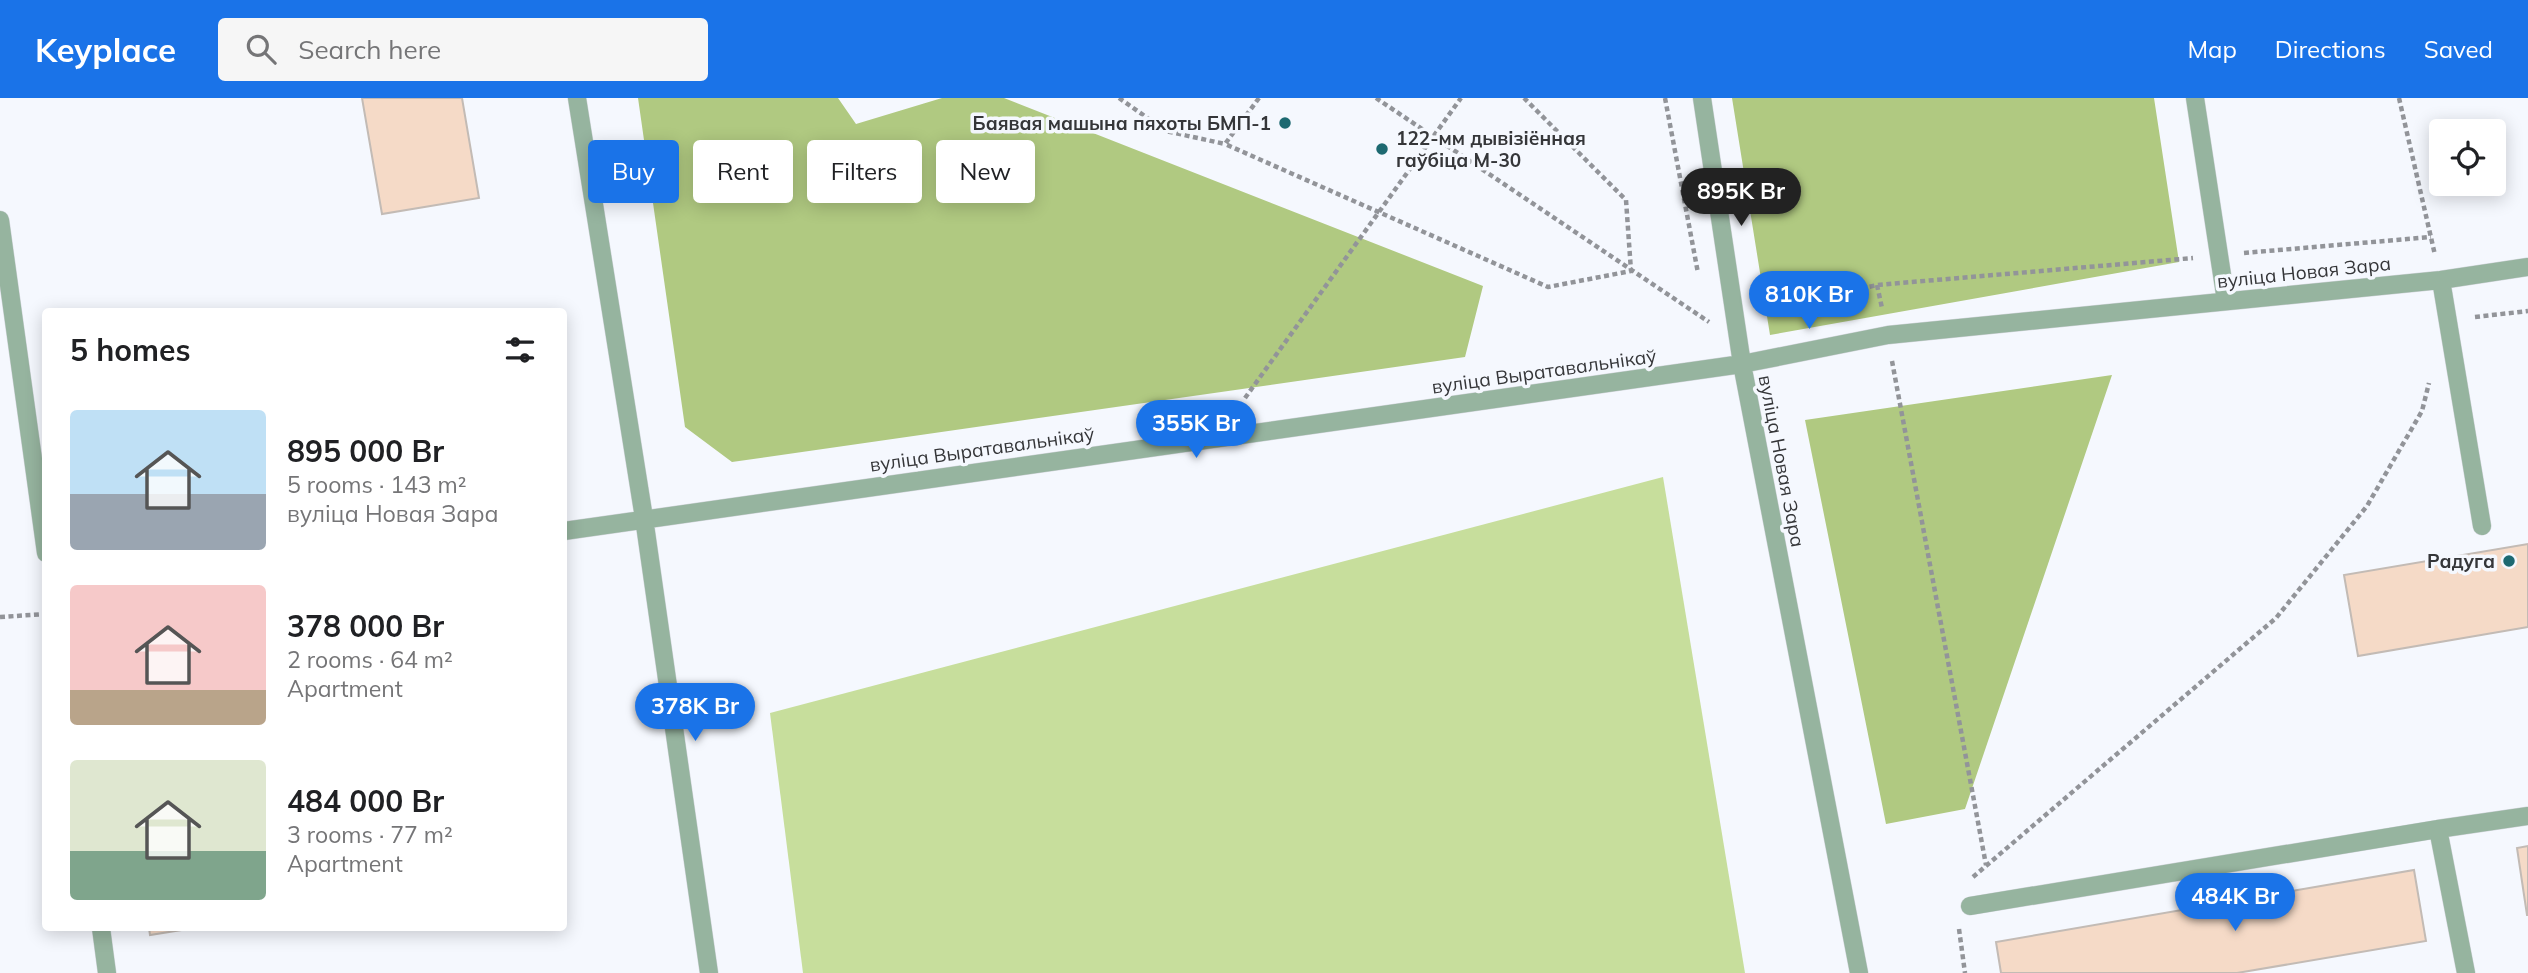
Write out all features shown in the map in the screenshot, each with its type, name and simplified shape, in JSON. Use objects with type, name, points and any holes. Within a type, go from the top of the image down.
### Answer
[{"type":"street","points":[[577,98],[644,518],[709,973]]},
{"type":"street","points":[[1702,98],[1742,364]]},
{"type":"street","points":[[2195,98],[2226,301]]},
{"type":"street","points":[[0,220],[42,524]]},
{"type":"street","name":"вуліца Новая Зара","points":[[1859,973],[1742,364],[1888,335],[2441,279],[2528,267]]},
{"type":"street","points":[[2441,279],[2483,526]]},
{"type":"street","name":"вуліца Выратавальнікаў","points":[[567,531],[1742,364]]},
{"type":"street","points":[[1970,906],[2528,816]]},
{"type":"street","points":[[2438,829],[2466,973]]},
{"type":"street","points":[[100,931],[107,973]]},
{"type":"path","points":[[1119,98],[1166,131],[1225,144],[1548,287],[1631,271]]},
{"type":"path","points":[[1225,144],[1259,98]]},
{"type":"path","points":[[1376,98],[1707,322],[1735,319],[1877,285],[2196,257]]},
{"type":"path","points":[[1245,398],[1461,98]]},
{"type":"path","points":[[1524,98],[1626,200],[1631,271]]},
{"type":"path","points":[[1665,98],[1699,283]]},
{"type":"path","points":[[2399,98],[2441,279]]},
{"type":"path","points":[[2237,254],[2431,237]]},
{"type":"path","points":[[1877,285],[1986,866]]},
{"type":"path","points":[[1704,309],[1707,322]]},
{"type":"path","points":[[2447,321],[2528,311]]},
{"type":"path","points":[[1965,884],[2276,618],[2367,506],[2422,411],[2433,372]]},
{"type":"path","points":[[0,617],[42,614]]},
{"type":"path","points":[[1958,924],[1965,973]]},
{"type":"green space","points":[[638,98],[838,98],[856,124],[942,98],[1004,98],[1483,286],[1465,357],[732,462],[685,427],[653,203],[679,203],[679,140],[644,140]]},
{"type":"green space","points":[[1732,98],[2154,98],[2179,262],[1770,335]]},
{"type":"green space","points":[[2112,375],[1965,809],[1886,824],[1805,420]]},
{"type":"green space","points":[[1663,477],[1745,973],[803,973],[770,713]]},
{"type":"building","points":[[362,98],[462,98],[479,198],[382,214]]},
{"type":"building","points":[[2528,544],[2528,627],[2358,656],[2344,575]]},
{"type":"building","points":[[2528,846],[2528,915],[2527,915],[2517,848]]},
{"type":"building","points":[[2414,870],[2426,941],[2237,973],[2001,973],[1996,942]]},
{"type":"building","points":[[149,931],[175,931],[150,935]]},
{"type":"place","name":"Баявая машына пяхоты БМП-1","points":[[1285,123]]},
{"type":"place","name":"122-мм дывізіённая гаўбіца М-30","points":[[1382,149]]},
{"type":"place","name":"Радуга","points":[[2509,561]]}]
